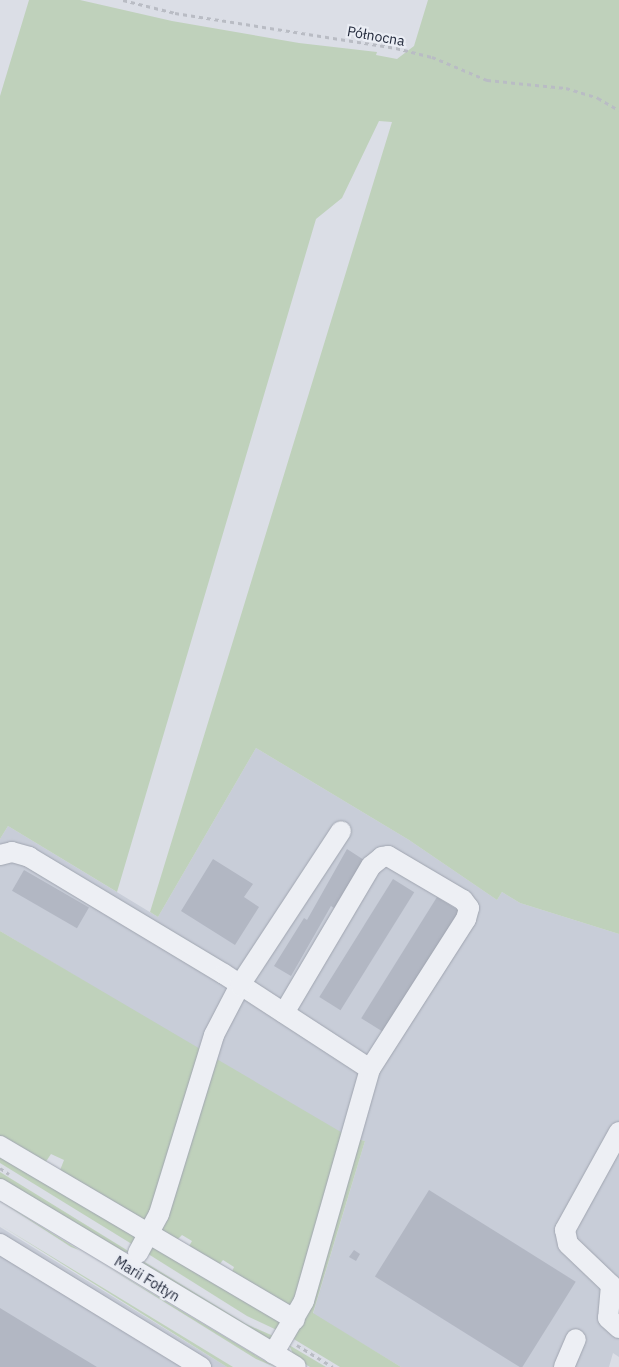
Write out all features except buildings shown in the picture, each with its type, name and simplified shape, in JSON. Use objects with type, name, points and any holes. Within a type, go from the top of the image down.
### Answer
[{"type":"street","points":[[138,1253],[159,1214],[214,1035],[240,985],[341,831]]},
{"type":"street","points":[[0,855],[12,852],[29,858],[240,985],[370,1069]]},
{"type":"street","points":[[273,1354],[295,1320],[304,1301],[370,1069],[466,918],[469,908],[463,900],[388,856],[382,857],[372,866],[284,1013]]},
{"type":"street","points":[[619,1132],[565,1234],[568,1244],[607,1278],[611,1285],[608,1318],[619,1328]]},
{"type":"street","points":[[0,1146],[295,1320]]},
{"type":"street","name":"Marii Fołtyn","points":[[0,1189],[296,1367]]},
{"type":"street","points":[[0,1244],[201,1367]]},
{"type":"street","points":[[564,1367],[576,1339]]},
{"type":"path","name":"Północna","points":[[123,0],[175,13],[396,48],[440,60],[487,80],[566,88],[598,98],[619,110]]},
{"type":"shaded area","points":[[256,748],[409,840],[497,900],[502,892],[520,903],[619,934],[619,1357],[613,1353],[609,1367],[401,1367],[313,1314],[365,1141],[338,1133],[0,931],[0,839],[8,826],[158,917]]},
{"type":"shaded area","points":[[0,1227],[188,1343],[227,1367],[0,1367]]},
{"type":"green space","points":[[29,0],[80,0],[172,21],[299,43],[377,52],[376,55],[397,59],[414,46],[428,0],[619,0],[619,934],[520,903],[502,892],[497,900],[409,840],[256,748],[158,917],[150,912],[392,122],[379,121],[342,198],[316,219],[117,892],[8,826],[0,839],[0,96]]},
{"type":"green space","points":[[0,931],[202,1050],[146,1228],[59,1173],[64,1160],[51,1154],[45,1163],[0,1141]]},
{"type":"green space","points":[[215,1058],[346,1135],[294,1307],[231,1274],[234,1267],[223,1260],[219,1265],[188,1248],[192,1241],[182,1235],[177,1240],[157,1234]]},
{"type":"green space","points":[[357,1139],[365,1141],[313,1313],[401,1367],[340,1367],[292,1338]]},
{"type":"green space","points":[[0,1152],[141,1236],[135,1246],[0,1163]]},
{"type":"green space","points":[[0,1172],[130,1252],[120,1252],[0,1180]]},
{"type":"green space","points":[[0,1201],[79,1250],[71,1247]]},
{"type":"green space","points":[[0,1225],[233,1367],[227,1367]]},
{"type":"green space","points":[[151,1243],[280,1322],[281,1332],[247,1316],[145,1252]]},
{"type":"green space","points":[[143,1261],[246,1324],[278,1338],[268,1341],[144,1266]]},
{"type":"green space","points":[[108,1267],[275,1367],[256,1359]]},
{"type":"green space","points":[[289,1345],[326,1367],[310,1367],[295,1358]]}]
